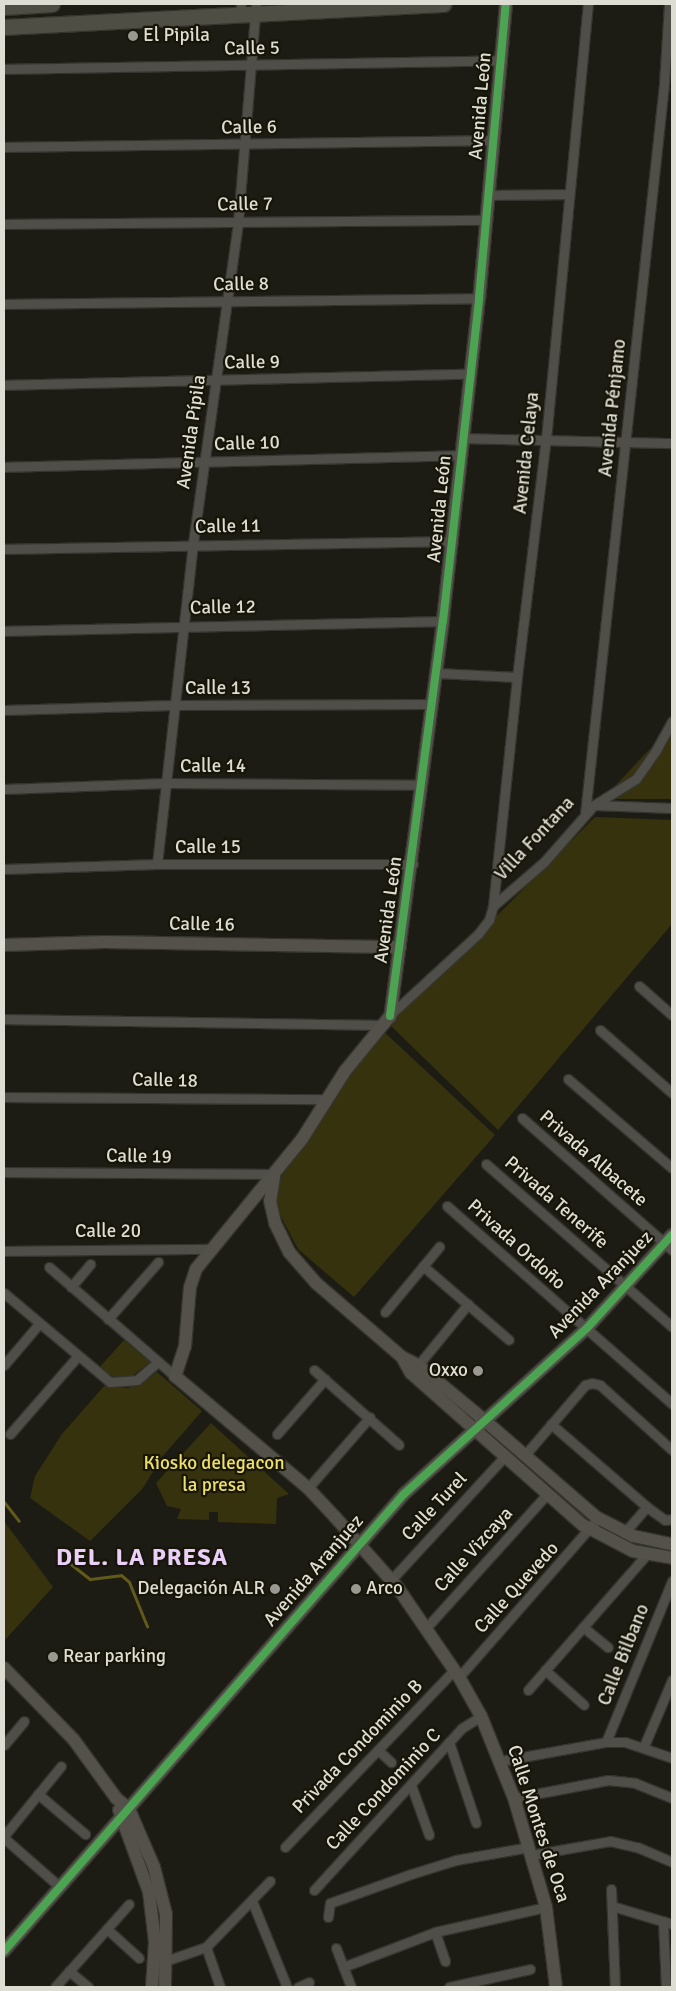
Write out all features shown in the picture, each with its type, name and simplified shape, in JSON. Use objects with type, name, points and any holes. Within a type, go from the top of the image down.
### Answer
[{"type":"main road","points":[[4,7],[52,4]]},
{"type":"main road","points":[[4,27],[240,9],[443,4]]},
{"type":"street","name":"Avenida León","points":[[390,1016],[413,864],[453,541],[470,374],[480,298],[506,4]]},
{"type":"street","name":"Avenida Celaya","points":[[493,906],[517,677],[546,439],[568,194],[588,4]]},
{"type":"street","name":"Avenida Pénjamo","points":[[585,814],[664,84],[669,4]]},
{"type":"street","name":"Avenida Pípila","points":[[157,864],[173,705],[193,543],[238,222],[256,9]]},
{"type":"street","name":"Calle 5","points":[[4,69],[502,60]]},
{"type":"street","name":"Calle 6","points":[[4,147],[494,140]]},
{"type":"street","points":[[489,196],[568,194]]},
{"type":"street","name":"Calle 7","points":[[4,224],[486,220]]},
{"type":"street","name":"Calle 8","points":[[4,304],[480,298]]},
{"type":"street","name":"Calle 9","points":[[4,385],[470,374]]},
{"type":"street","points":[[464,438],[672,444]]},
{"type":"street","name":"Calle 10","points":[[4,467],[462,455]]},
{"type":"street","name":"Calle 11","points":[[4,549],[193,543],[453,541]]},
{"type":"street","name":"Calle 12","points":[[4,631],[184,625],[443,621]]},
{"type":"street","points":[[437,673],[517,677]]},
{"type":"street","name":"Calle 13","points":[[4,710],[173,705],[432,704]]},
{"type":"street","name":"Villa Fontana","points":[[381,1025],[478,934],[489,920],[493,906],[532,874],[594,805],[636,779],[655,752],[672,721]]},
{"type":"street","name":"Calle 14","points":[[4,789],[165,783],[422,785]]},
{"type":"street","points":[[594,805],[672,808]]},
{"type":"street","name":"Calle 15","points":[[4,869],[157,864],[413,864]]},
{"type":"street","name":"Calle 16","points":[[4,945],[105,942],[400,947]]},
{"type":"street","points":[[639,986],[672,1016]]},
{"type":"street","points":[[4,1019],[381,1025]]},
{"type":"street","points":[[49,1267],[175,1376],[185,1346],[190,1288],[196,1269],[302,1139],[326,1099],[381,1025]]},
{"type":"street","points":[[600,1030],[672,1093]]},
{"type":"street","points":[[568,1079],[672,1168]]},
{"type":"street","name":"Calle 18","points":[[4,1097],[326,1099]]},
{"type":"street","name":"Privada Albacete","points":[[522,1118],[670,1243]]},
{"type":"street","name":"Privada Tenerife","points":[[486,1164],[672,1327]]},
{"type":"street","name":"Calle 19","points":[[4,1172],[275,1174]]},
{"type":"street","points":[[275,1174],[270,1201],[274,1223],[289,1252],[316,1283],[415,1369],[473,1429],[504,1457],[590,1530],[647,1554],[672,1558]]},
{"type":"street","name":"Privada Ordoño","points":[[447,1206],[672,1404]]},
{"type":"street","name":"Avenida Aranjuez","points":[[4,1951],[411,1487],[483,1419],[587,1328],[670,1243]]},
{"type":"street","points":[[385,1312],[439,1247]]},
{"type":"street","name":"Calle 20","points":[[4,1250],[212,1249]]},
{"type":"street","points":[[108,1319],[158,1262]]},
{"type":"street","points":[[71,1286],[90,1264]]},
{"type":"street","points":[[423,1266],[510,1340]]},
{"type":"street","points":[[4,1293],[102,1378],[117,1383],[137,1380],[158,1362]]},
{"type":"street","points":[[415,1369],[468,1304]]},
{"type":"street","points":[[4,1365],[39,1324]]},
{"type":"street","points":[[10,1434],[77,1357]]},
{"type":"street","points":[[415,1369],[483,1419],[598,1518],[624,1533],[672,1544]]},
{"type":"street","points":[[314,1370],[399,1444]]},
{"type":"street","name":"Calle Montes de Oca","points":[[175,1376],[308,1488],[391,1580],[456,1674],[481,1716],[514,1798],[546,1907],[556,1987]]},
{"type":"street","points":[[277,1434],[325,1379]]},
{"type":"street","points":[[524,1456],[585,1385],[592,1383],[600,1385],[672,1450]]},
{"type":"street","points":[[308,1488],[370,1417]]},
{"type":"street","points":[[551,1424],[647,1507],[666,1520],[672,1519]]},
{"type":"street","name":"Calle Turel","points":[[391,1580],[504,1457]]},
{"type":"street","name":"Calle Vizcaya","points":[[426,1628],[547,1494]]},
{"type":"street","points":[[624,1533],[647,1507]]},
{"type":"street","name":"Calle Quevedo","points":[[456,1674],[590,1530],[598,1518]]},
{"type":"street","points":[[528,1690],[647,1554]]},
{"type":"street","name":"Calle Bilbano","points":[[606,1742],[672,1581]]},
{"type":"street","points":[[583,1627],[608,1648]]},
{"type":"street","points":[[4,1668],[74,1740],[125,1813],[159,1883],[166,1914],[168,1960],[165,1987]]},
{"type":"street","points":[[545,1670],[584,1705]]},
{"type":"street","name":"Privada Condominio B","points":[[285,1847],[378,1750],[456,1674]]},
{"type":"street","points":[[644,1746],[672,1680]]},
{"type":"street","name":"Calle Condominio C","points":[[314,1890],[449,1742],[481,1716]]},
{"type":"street","points":[[4,1745],[24,1721]]},
{"type":"street","points":[[449,1742],[476,1823]]},
{"type":"street","points":[[500,1761],[606,1742],[644,1746],[672,1758]]},
{"type":"street","points":[[378,1750],[391,1762]]},
{"type":"street","points":[[60,1887],[4,1837],[61,1766]]},
{"type":"street","points":[[514,1798],[608,1780],[635,1783],[672,1798]]},
{"type":"street","points":[[411,1785],[429,1834]]},
{"type":"street","points":[[38,1794],[85,1834]]},
{"type":"street","points":[[125,1813],[153,1916],[155,1942],[152,1987]]},
{"type":"street","points":[[328,1917],[330,1903],[456,1860],[610,1841],[637,1847],[672,1862]]},
{"type":"street","points":[[168,1960],[206,1947],[270,1881]]},
{"type":"street","points":[[611,1889],[615,1987]]},
{"type":"street","points":[[252,1901],[287,1987]]},
{"type":"street","points":[[55,1987],[129,1904]]},
{"type":"street","points":[[612,1906],[668,1923],[666,1987]]},
{"type":"street","points":[[343,1967],[435,1932],[546,1907]]},
{"type":"street","points":[[106,1929],[139,1958]]},
{"type":"street","points":[[435,1932],[446,1961]]},
{"type":"street","points":[[206,1947],[220,1987]]},
{"type":"street","points":[[336,1948],[351,1987]]},
{"type":"street","points":[[449,1987],[472,1984],[530,1969]]},
{"type":"street","points":[[69,1971],[88,1987]]},
{"type":"street","points":[[298,1987],[309,1982]]},
{"type":"green space","points":[[672,725],[672,799],[603,799]]},
{"type":"green space","points":[[595,817],[672,820],[672,924],[498,1130],[389,1024]]},
{"type":"green space","points":[[383,1031],[495,1135],[354,1297],[298,1249],[277,1209],[274,1195],[278,1181],[319,1122],[336,1091]]},
{"type":"green space","points":[[124,1340],[150,1362],[131,1377],[116,1377],[98,1369]]},
{"type":"green space","points":[[157,1372],[202,1411],[162,1457],[143,1488],[90,1541],[30,1498],[35,1476],[62,1434],[105,1385],[128,1388],[143,1383]]},
{"type":"green space","name":"Kiosko delegacon la presa","points":[[211,1423],[289,1494],[277,1498],[276,1524],[218,1522],[218,1512],[209,1512],[209,1520],[177,1519],[181,1509],[167,1506],[156,1483]]},
{"type":"green space","points":[[4,1521],[53,1587],[4,1641]]},
{"type":"waterway","points":[[4,1502],[19,1521]]},
{"type":"waterway","points":[[68,1562],[90,1579],[121,1575],[129,1582],[147,1626]]},
{"type":"cycle path","points":[[390,1016],[443,621],[479,298],[506,4]]},
{"type":"cycle path","points":[[4,1951],[404,1494],[587,1328],[672,1235]]},
{"type":"place","name":"El Pipila","points":[[133,36]]},
{"type":"place","name":"Oxxo","points":[[478,1371]]},
{"type":"place","name":"Delegación ALR","points":[[275,1589]]},
{"type":"place","name":"Arco","points":[[356,1589]]},
{"type":"place","name":"Rear parking","points":[[53,1657]]},
{"type":"district","name":"DEL. LA PRESA","points":[[142,1558]]}]
